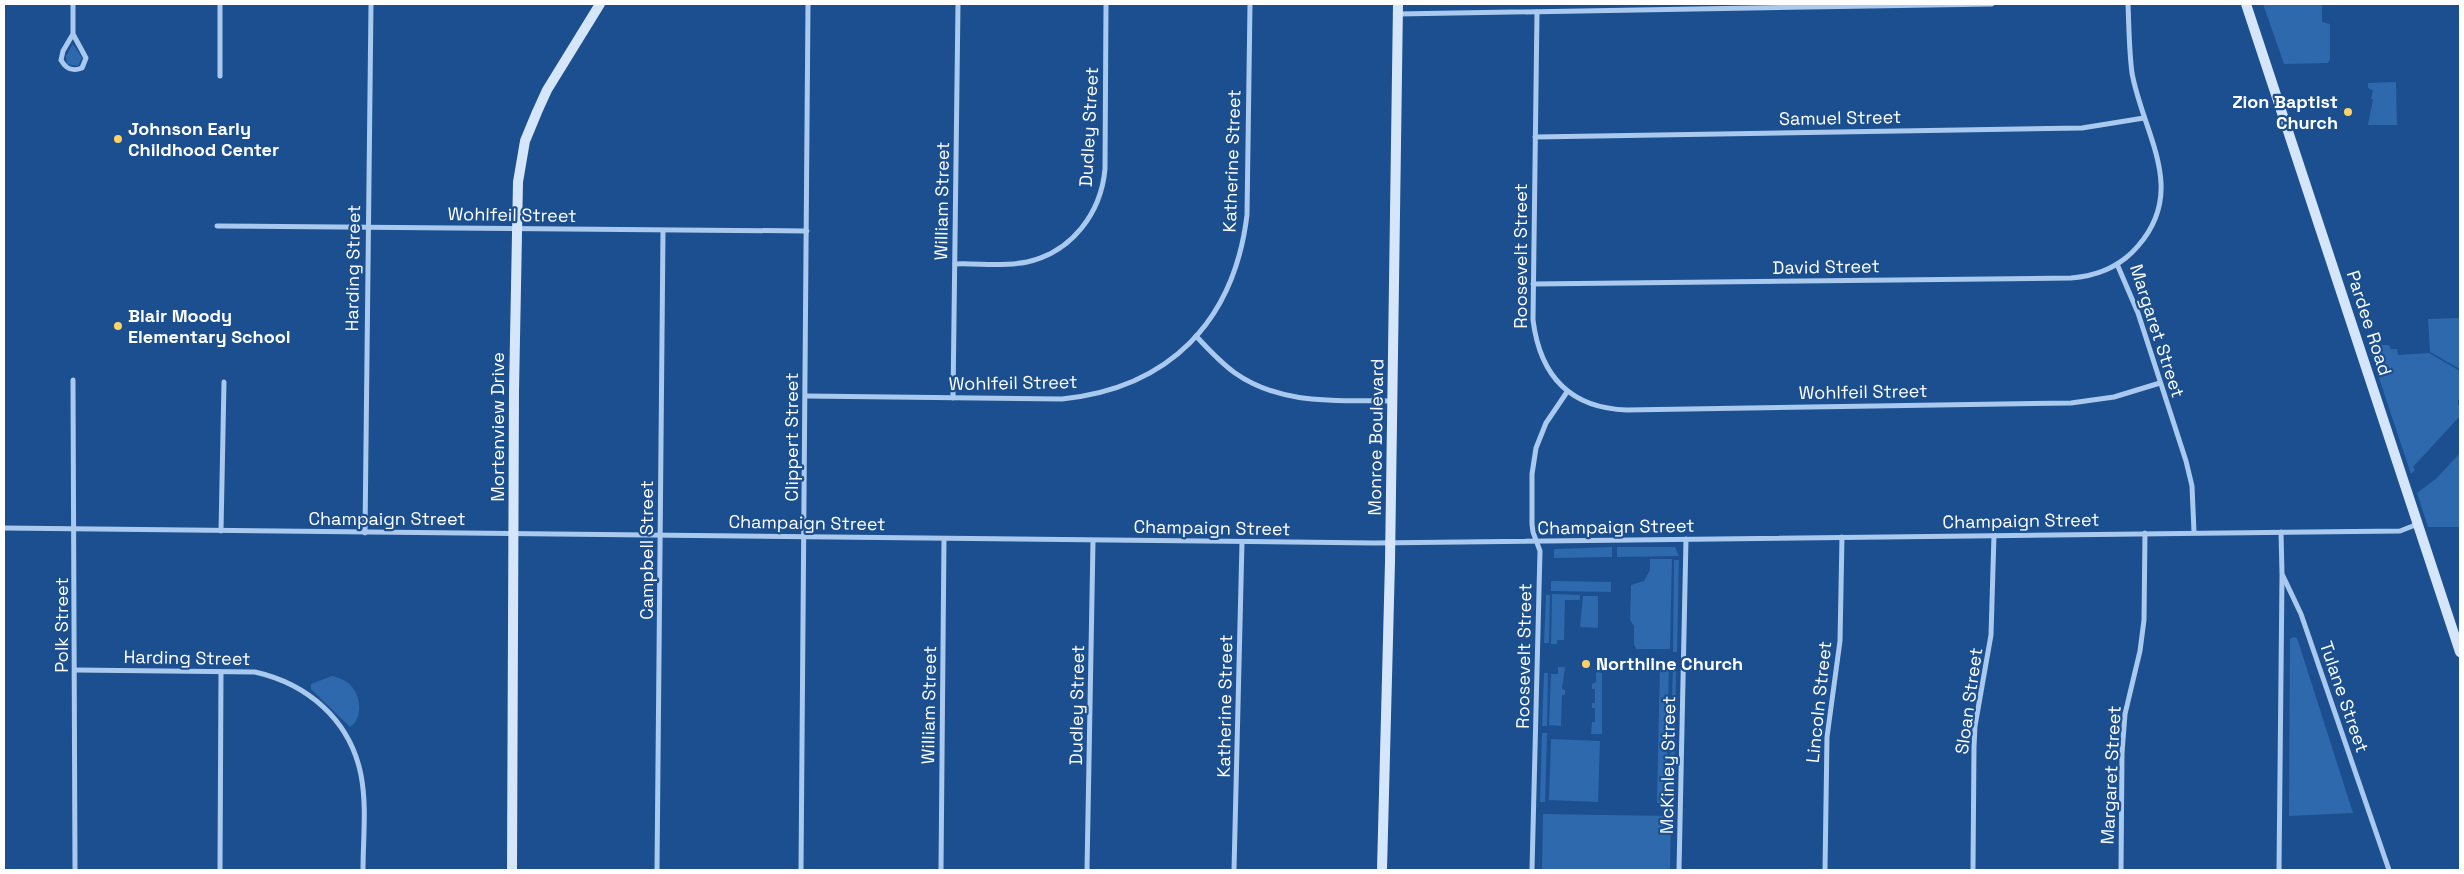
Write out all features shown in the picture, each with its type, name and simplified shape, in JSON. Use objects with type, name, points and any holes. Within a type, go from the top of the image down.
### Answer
[{"type":"street","points":[[73,34],[86,58],[82,68],[74,70],[68,69],[62,60],[63,51],[73,34],[74,4]]},
{"type":"street","points":[[220,4],[220,76]]},
{"type":"street","name":"Harding Street","points":[[365,533],[371,4]]},
{"type":"street","name":"Mortenview Drive","points":[[512,870],[516,228],[518,182],[528,134],[547,90],[600,4]]},
{"type":"street","name":"Clippert Street","points":[[801,870],[808,4]]},
{"type":"street","name":"William Street","points":[[953,398],[958,4]]},
{"type":"street","name":"Dudley Street","points":[[955,264],[1015,263],[1044,257],[1074,237],[1096,207],[1105,169],[1106,4]]},
{"type":"street","name":"Katherine Street","points":[[1196,336],[1222,301],[1236,270],[1245,237],[1247,215],[1250,4]]},
{"type":"street","points":[[1398,9],[1537,12],[1815,5],[1992,4]]},
{"type":"street","name":"Margaret Street","points":[[2128,4],[2132,72],[2160,169],[2161,198],[2159,211],[2147,236],[2132,254],[2117,264],[2138,313],[2186,461],[2192,486],[2194,532]]},
{"type":"street","name":"Pardee Road","points":[[2246,4],[2460,652]]},
{"type":"street","name":"Monroe Boulevard","points":[[1382,870],[1390,543],[1398,9]]},
{"type":"street","name":"Roosevelt Street","points":[[1532,870],[1540,551],[1532,524],[1532,474],[1536,448],[1546,423],[1567,392],[1552,376],[1536,343],[1533,320],[1537,12]]},
{"type":"street","name":"Samuel Street","points":[[1535,137],[2082,128],[2144,118]]},
{"type":"street","name":"Wohlfeil Street","points":[[217,226],[807,232]]},
{"type":"street","name":"Campbell Street","points":[[658,870],[663,231]]},
{"type":"street","name":"David Street","points":[[1533,284],[2071,278],[2101,273],[2117,264]]},
{"type":"street","points":[[1196,336],[1235,373],[1261,388],[1289,397],[1318,400],[1392,401]]},
{"type":"street","name":"Wohlfeil Street","points":[[806,396],[1062,399],[1104,393],[1131,383],[1155,371],[1176,357],[1196,336]]},
{"type":"street","name":"Polk Street","points":[[73,380],[76,529],[75,870]]},
{"type":"street","points":[[221,531],[224,382]]},
{"type":"street","name":"Wohlfeil Street","points":[[1567,392],[1592,404],[1615,409],[2024,404],[2096,400],[2160,383]]},
{"type":"street","name":"Champaign Street","points":[[4,528],[1390,543],[2400,531],[2418,524]]},
{"type":"street","name":"Tulane Street","points":[[2282,532],[2282,574],[2302,614],[2389,870]]},
{"type":"street","name":"Margaret Street","points":[[2121,870],[2122,754],[2125,714],[2140,651],[2144,620],[2146,533]]},
{"type":"street","name":"Sloan Street","points":[[1973,870],[1974,740],[1979,703],[1989,655],[1994,588],[1994,535]]},
{"type":"street","name":"Lincoln Street","points":[[1825,870],[1827,737],[1840,641],[1842,537]]},
{"type":"street","name":"William Street","points":[[941,870],[944,539]]},
{"type":"street","name":"McKinley Street","points":[[1679,870],[1686,539]]},
{"type":"street","name":"Dudley Street","points":[[1088,870],[1093,540]]},
{"type":"street","name":"Katherine Street","points":[[1234,870],[1242,542]]},
{"type":"street","points":[[2279,870],[2282,574]]},
{"type":"street","name":"Harding Street","points":[[75,670],[255,672],[284,680],[319,701],[336,720],[351,744],[361,775],[364,796],[363,870]]},
{"type":"street","points":[[220,870],[221,672]]},
{"type":"shaded area","points":[[2263,4],[2322,4],[2322,22],[2330,24],[2330,59],[2328,63],[2284,64]]},
{"type":"shaded area","points":[[73,44],[82,58],[78,66],[67,64],[66,56]]},
{"type":"shaded area","points":[[2396,82],[2397,125],[2368,125],[2373,90],[2368,88],[2368,83]]},
{"type":"shaded area","points":[[2460,318],[2460,369],[2430,352],[2428,319]]},
{"type":"shaded area","points":[[2373,345],[2389,345],[2391,349],[2397,349],[2398,355],[2429,353],[2460,371],[2460,399],[2458,400],[2458,405],[2460,405],[2460,416],[2413,467],[2415,470],[2411,474],[2369,348]]},
{"type":"shaded area","points":[[2460,453],[2460,527],[2428,527],[2417,493],[2437,478]]},
{"type":"shaded area","points":[[1612,547],[1612,557],[1554,558],[1554,549]]},
{"type":"shaded area","points":[[1617,547],[1675,547],[1679,556],[1617,557]]},
{"type":"shaded area","points":[[1650,559],[1672,559],[1670,649],[1636,649],[1634,645],[1634,626],[1630,620],[1631,585],[1644,581],[1650,570]]},
{"type":"shaded area","points":[[1674,560],[1679,560],[1677,652],[1673,652]]},
{"type":"shaded area","points":[[1551,581],[1611,582],[1611,592],[1551,591]]},
{"type":"shaded area","points":[[1552,594],[1580,595],[1580,600],[1565,600],[1564,640],[1557,640],[1557,644],[1551,644]]},
{"type":"shaded area","points":[[1546,595],[1550,595],[1549,643],[1544,643]]},
{"type":"shaded area","points":[[1583,596],[1598,596],[1598,628],[1580,627]]},
{"type":"shaded area","points":[[2297,638],[2353,813],[2289,816],[2290,639]]},
{"type":"shaded area","points":[[1660,664],[1669,664],[1666,803],[1657,803]]},
{"type":"shaded area","points":[[1673,664],[1676,667],[1674,801],[1672,804],[1669,804]]},
{"type":"shaded area","points":[[1558,667],[1565,667],[1562,689],[1565,690],[1565,695],[1562,695],[1561,726],[1549,725],[1551,674],[1558,674]]},
{"type":"shaded area","points":[[1596,671],[1602,673],[1602,734],[1591,734],[1592,722],[1595,722],[1595,708],[1592,708],[1592,703],[1595,703],[1595,689],[1592,689],[1592,684],[1596,682]]},
{"type":"shaded area","points":[[1544,673],[1548,673],[1547,726],[1542,726]]},
{"type":"shaded area","points":[[332,676],[348,683],[357,696],[359,713],[357,719],[350,727],[311,689],[311,684]]},
{"type":"shaded area","points":[[1542,733],[1547,733],[1545,802],[1540,802]]},
{"type":"shaded area","points":[[1551,739],[1600,741],[1598,802],[1549,800]]},
{"type":"shaded area","points":[[1543,814],[1671,816],[1670,870],[1542,870]]},
{"type":"place","name":"Zion Baptist Church","points":[[2348,112]]},
{"type":"place","name":"Johnson Early Childhood Center","points":[[118,139]]},
{"type":"place","name":"Blair Moody Elementary School","points":[[118,326]]},
{"type":"place","name":"Northline Church","points":[[1586,664]]}]
